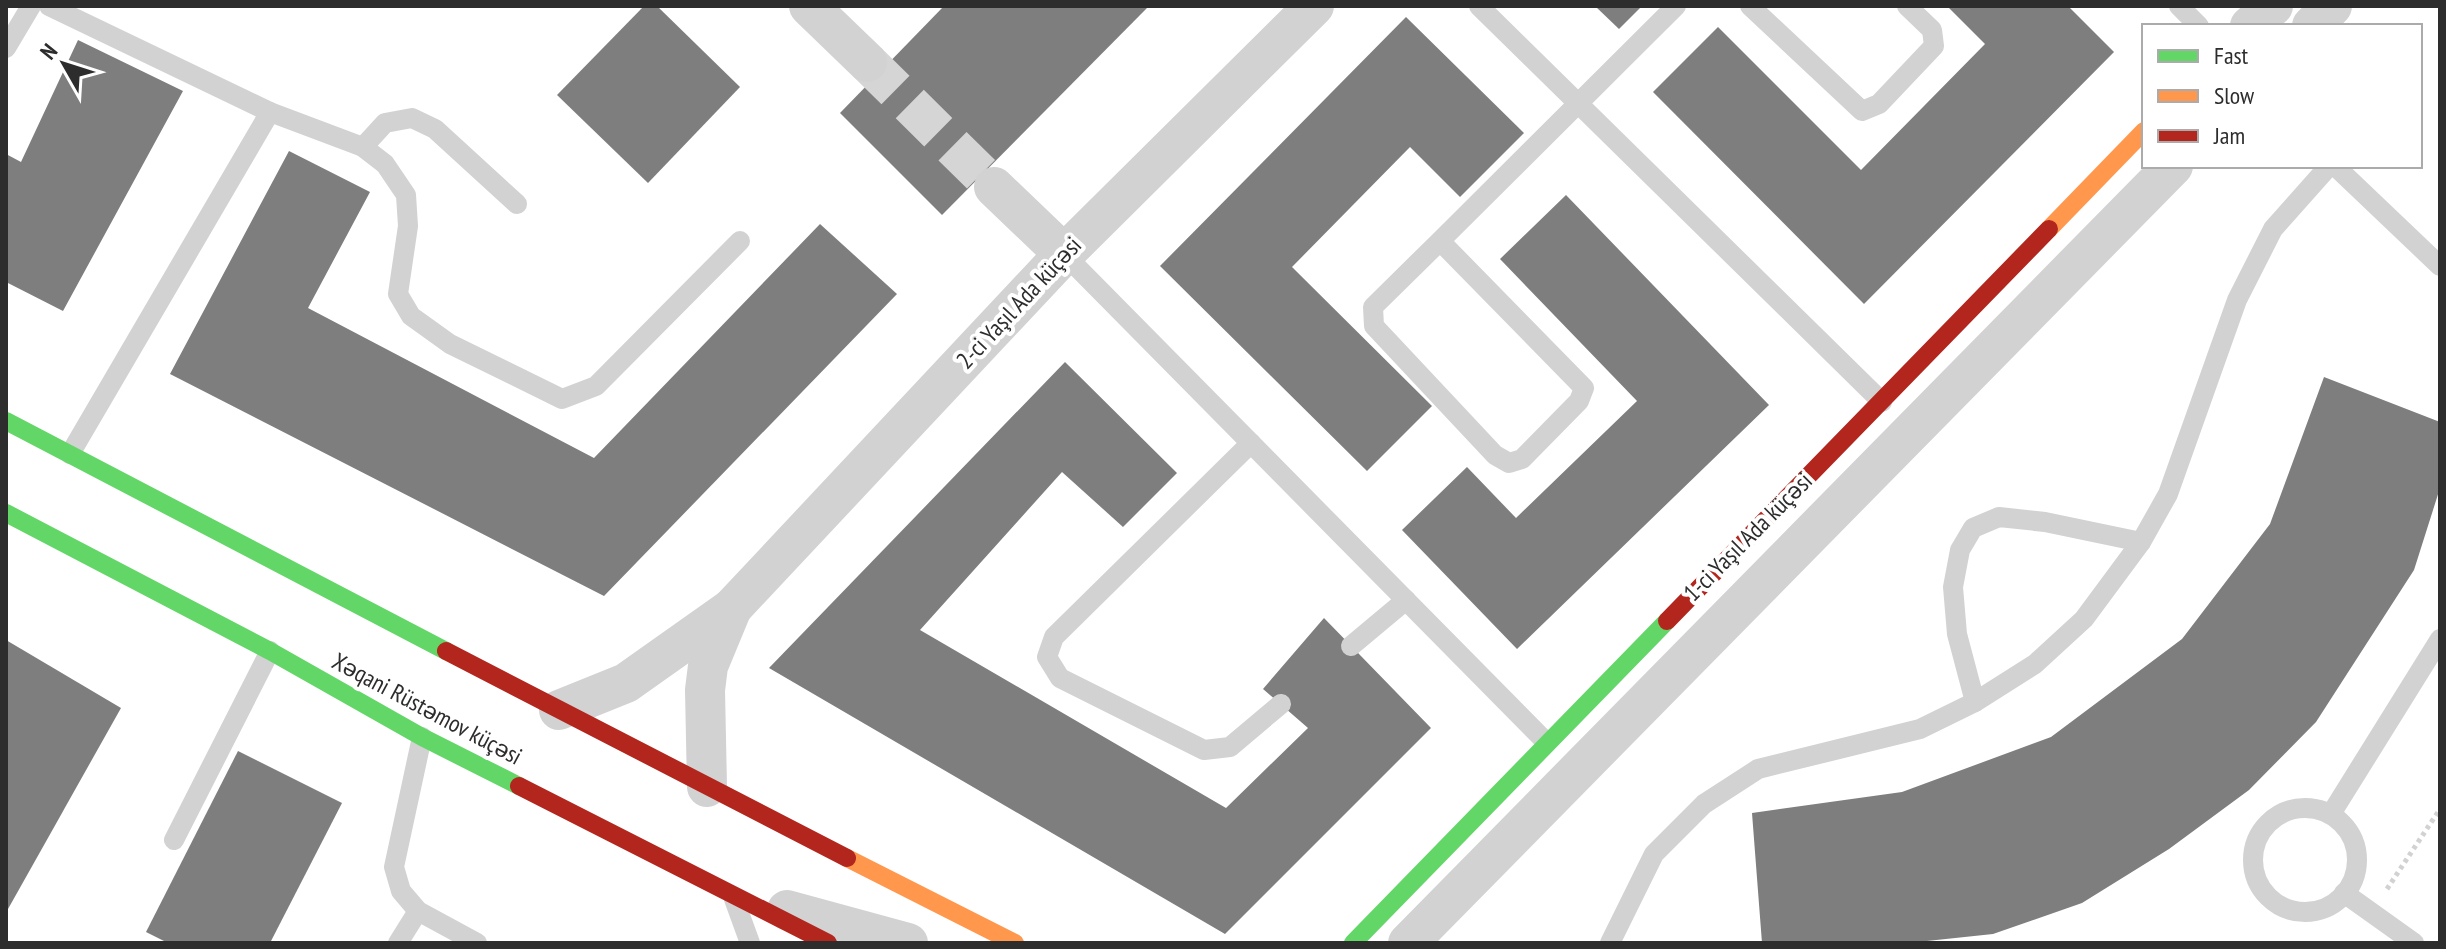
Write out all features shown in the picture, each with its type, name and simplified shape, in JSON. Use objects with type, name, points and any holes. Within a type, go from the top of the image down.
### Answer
[{"type":"main road","name":"1-ci Yaşıl Ada küçəsi","points":[[1353,943],[2142,133]]},
{"type":"main road","points":[[6,421],[707,787],[1015,943]]},
{"type":"main road","name":"Xəqani Rüstəmov küçəsi","points":[[6,513],[270,651],[422,737],[828,943]]},
{"type":"street","points":[[809,6],[867,62]]},
{"type":"street","name":"2-ci Yaşıl Ada küçəsi","points":[[559,710],[626,683],[732,608],[1064,254],[1314,6]]},
{"type":"street","points":[[2252,24],[2273,6]]},
{"type":"street","points":[[2314,24],[2332,6]]},
{"type":"street","name":"1-ci Yaşıl Ada küçəsi","points":[[1408,943],[2171,168]]},
{"type":"street","points":[[994,187],[1064,254]]},
{"type":"street","name":"2-ci Yaşıl Ada küçəsi","points":[[707,787],[705,690],[708,666],[732,608]]},
{"type":"street","points":[[733,895],[908,943]]},
{"type":"lane","points":[[6,48],[31,6]]},
{"type":"lane","points":[[49,6],[270,112],[363,147],[385,164],[406,195],[408,226],[398,294],[411,316],[450,344],[562,399],[596,386],[740,241]]},
{"type":"lane","points":[[1479,6],[1882,402]]},
{"type":"lane","points":[[1440,241],[1584,388],[1579,401],[1522,459],[1509,463],[1495,455],[1374,326],[1373,307],[1676,6]]},
{"type":"lane","points":[[1750,6],[1862,111],[1879,104],[1934,46],[1932,30],[1907,6]]},
{"type":"lane","points":[[2179,6],[2197,24]]},
{"type":"lane","points":[[70,454],[270,112]]},
{"type":"lane","points":[[363,147],[385,123],[412,118],[435,129],[517,204]]},
{"type":"lane","points":[[1610,943],[1654,854],[1704,804],[1758,769],[1920,729],[1975,702],[2035,664],[2084,619],[2141,542],[2168,494],[2237,300],[2273,229],[2330,168]]},
{"type":"lane","points":[[2334,168],[2440,266]]},
{"type":"lane","points":[[1064,254],[1546,742]]},
{"type":"lane","points":[[1251,443],[1054,637],[1047,657],[1060,678],[1204,750],[1230,747],[1281,704]]},
{"type":"lane","points":[[1975,702],[1957,634],[1953,587],[1960,550],[1973,528],[1999,517],[2045,522],[2141,542]]},
{"type":"lane","points":[[1351,646],[1406,600]]},
{"type":"lane","points":[[2331,814],[2440,639]]},
{"type":"lane","points":[[174,840],[270,651]]},
{"type":"lane","points":[[422,737],[394,867],[401,891],[418,911],[477,943]]},
{"type":"lane","points":[[2296,808],[2314,808],[2331,814],[2345,826],[2354,842],[2357,860],[2354,877],[2344,893],[2331,905],[2314,911],[2296,911],[2278,905],[2264,894],[2255,878],[2252,860],[2256,842],[2278,814],[2296,808]]},
{"type":"lane","points":[[2344,893],[2414,943]]},
{"type":"lane","points":[[733,895],[750,943]]},
{"type":"lane","points":[[398,943],[418,911]]},
{"type":"path","points":[[2371,912],[2440,809]]},
{"type":"building","points":[[644,6],[657,6],[740,87],[648,183],[557,95]]},
{"type":"building","points":[[944,6],[1149,6],[942,215],[840,113]]},
{"type":"building","points":[[1595,6],[1642,6],[1619,29]]},
{"type":"building","points":[[1947,6],[2068,6],[2114,52],[1864,304],[1653,92],[1718,27],[1861,170],[1985,44]]},
{"type":"building","points":[[1406,17],[1524,133],[1460,197],[1410,147],[1292,267],[1432,406],[1367,471],[1160,266]]},
{"type":"building","points":[[78,40],[183,91],[63,311],[6,282],[6,154],[21,162]]},
{"type":"building","points":[[289,151],[370,192],[308,308],[594,458],[820,224],[897,294],[604,596],[170,374]]},
{"type":"building","points":[[1566,195],[1769,405],[1517,649],[1402,530],[1467,467],[1516,518],[1637,401],[1500,259]]},
{"type":"building","points":[[1065,362],[1177,473],[1123,527],[1062,472],[920,630],[1226,808],[1308,728],[1263,689],[1324,618],[1431,728],[1225,934],[769,668]]},
{"type":"building","points":[[2324,377],[2440,422],[2440,488],[2414,570],[2316,722],[2249,790],[2169,849],[2082,903],[1993,934],[1908,943],[1762,943],[1752,813],[1902,792],[2051,737],[2182,639],[2270,524]]},
{"type":"building","points":[[6,640],[121,708],[8,909],[6,908]]},
{"type":"building","points":[[238,751],[342,803],[270,943],[168,943],[146,932]]},
{"type":"tunnel","points":[[867,62],[994,187]]},
{"type":"traffic: fast","points":[[6,421],[446,651]]},
{"type":"traffic: fast","points":[[6,513],[519,786]]},
{"type":"traffic: fast","points":[[1353,943],[1667,621]]},
{"type":"traffic: slow","points":[[2049,229],[2142,133]]},
{"type":"traffic: slow","points":[[847,858],[1015,943]]},
{"type":"traffic: jam","points":[[1667,621],[2049,229]]},
{"type":"traffic: jam","points":[[446,651],[847,858]]},
{"type":"traffic: jam","points":[[519,786],[828,943]]}]
